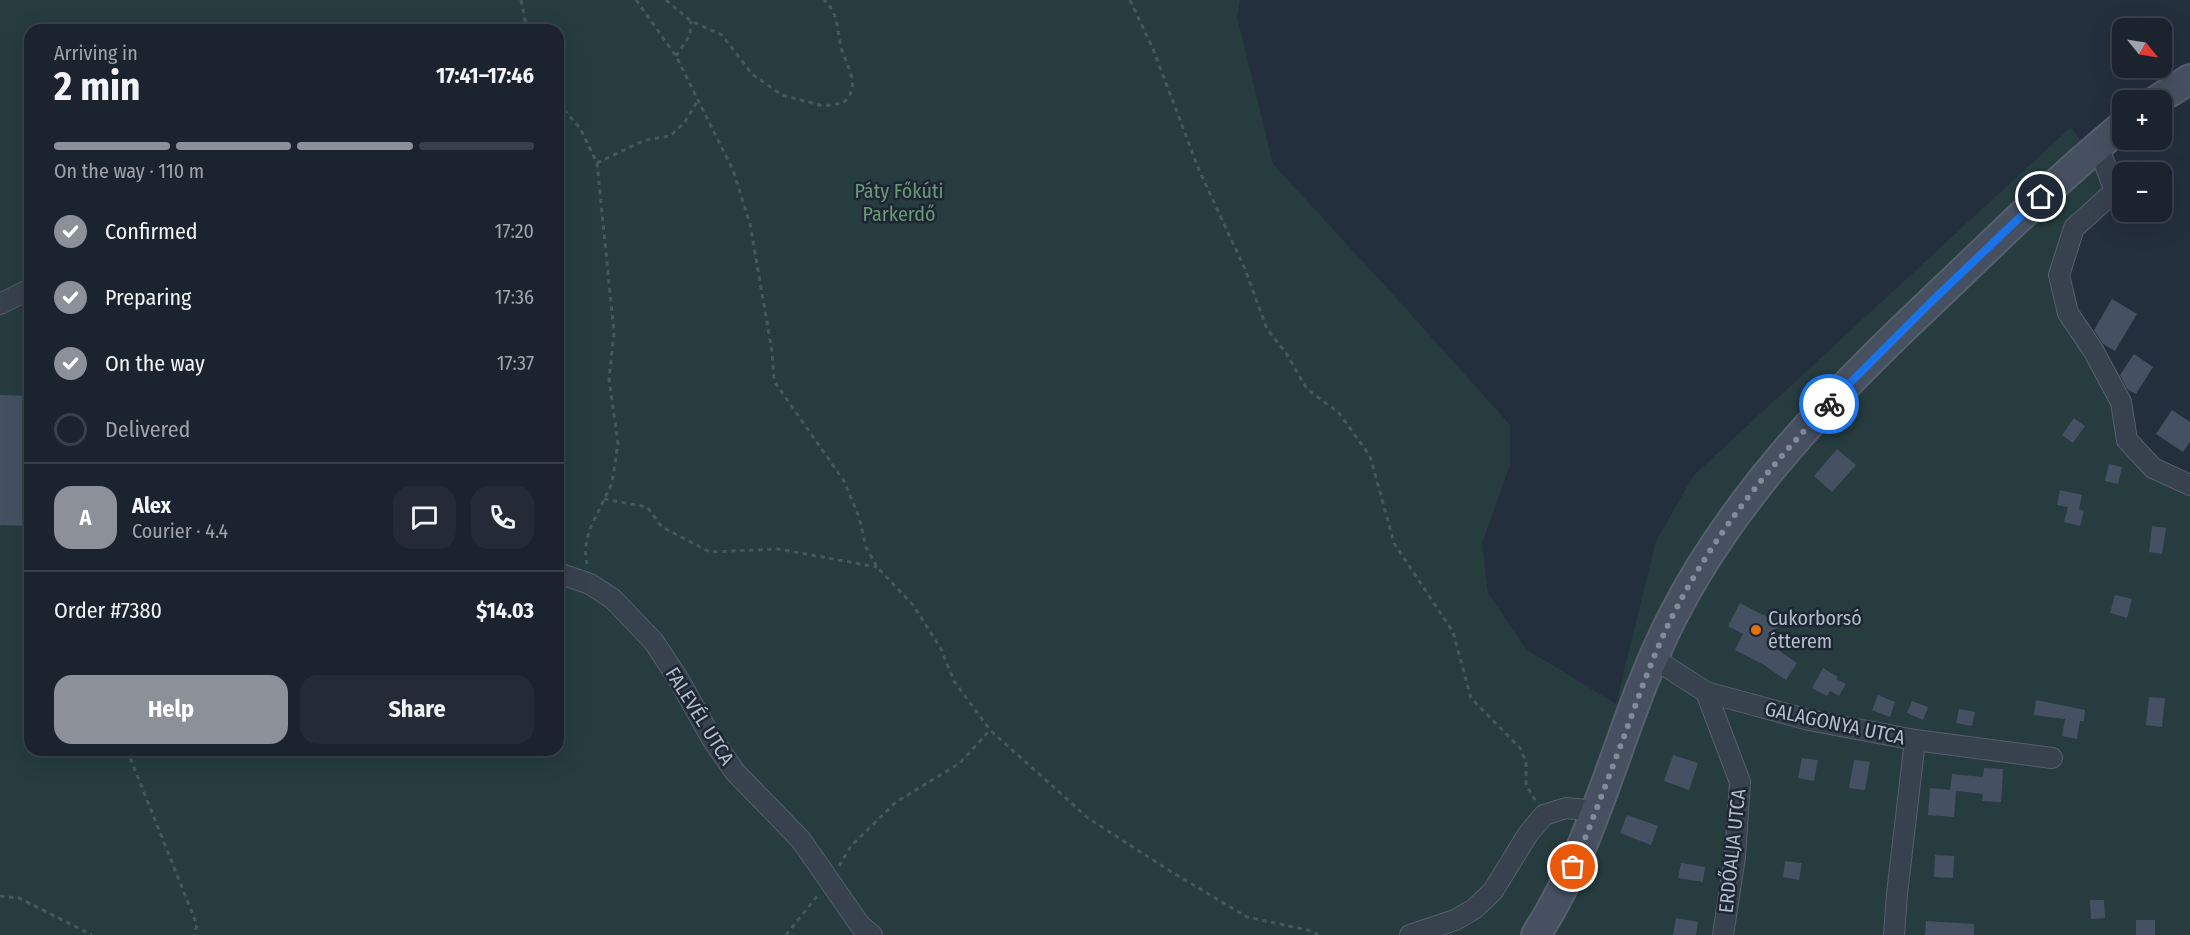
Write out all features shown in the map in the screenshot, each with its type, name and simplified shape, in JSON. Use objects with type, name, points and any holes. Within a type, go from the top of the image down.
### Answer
[{"type":"main road","points":[[2172,90],[2190,79]]},
{"type":"main road","points":[[1536,935],[1548,918],[1573,867],[1653,657],[1673,615],[1706,558],[1750,493],[1799,435],[1931,302],[2057,182],[2112,134]]},
{"type":"street","points":[[2098,146],[2115,190],[2074,228],[2059,275],[2068,313],[2093,350],[2121,402],[2127,440],[2153,468],[2190,484]]},
{"type":"street","points":[[0,304],[24,292]]},
{"type":"street","name":"FALEVÉL UTCA","points":[[564,575],[590,584],[613,600],[654,642],[679,680],[712,739],[735,772],[801,840],[860,925],[872,935]]},
{"type":"street","points":[[1653,657],[1706,692]]},
{"type":"street","name":"GALAGONYA UTCA","points":[[1706,692],[1809,720],[1915,740],[1894,935]]},
{"type":"street","name":"ERDŐALJA UTCA","points":[[1706,692],[1740,782],[1734,857],[1723,935]]},
{"type":"street","points":[[1915,740],[2052,758]]},
{"type":"street","points":[[1410,935],[1455,920],[1474,909],[1493,891],[1528,834],[1544,815],[1566,808],[1596,811]]},
{"type":"path","points":[[521,0],[526,24]]},
{"type":"path","points":[[636,0],[676,56],[733,170],[750,224],[772,351],[774,381],[844,481],[859,517],[866,547],[877,567],[913,606],[941,649],[954,681],[990,730],[1088,818],[1247,917],[1312,931],[1318,935]]},
{"type":"path","points":[[666,0],[692,21],[722,35],[752,74],[782,95],[823,106],[843,104],[851,94],[852,77],[840,46],[839,27],[829,4],[824,0]]},
{"type":"path","points":[[1130,0],[1153,50],[1199,170],[1245,269],[1267,329],[1286,353],[1307,389],[1339,413],[1370,456],[1394,543],[1453,632],[1471,698],[1520,748],[1526,762],[1526,785],[1544,815]]},
{"type":"path","points":[[676,56],[690,35],[692,21]]},
{"type":"path","points":[[597,163],[645,140],[670,136],[684,123],[697,102]]},
{"type":"path","points":[[564,110],[580,128],[597,163],[614,333],[609,379],[618,443],[612,483],[589,531],[585,550],[590,584]]},
{"type":"path","points":[[604,499],[647,507],[663,527],[710,552],[778,549],[877,567]]},
{"type":"path","points":[[786,935],[829,882],[851,846],[896,802],[960,763],[990,730]]},
{"type":"path","points":[[129,756],[197,925],[194,935]]},
{"type":"path","points":[[0,896],[19,897],[92,935]]},
{"type":"green space","name":"Páty Főkúti Parkerdő","points":[[0,0],[1240,0],[1237,17],[1273,164],[1510,425],[1510,465],[1482,543],[1488,593],[1526,649],[1616,704],[1656,541],[1694,475],[2071,127],[2112,187],[2112,194],[2074,228],[2059,276],[2093,350],[2127,440],[2190,485],[2190,935],[0,935]]},
{"type":"building","points":[[2112,299],[2137,314],[2115,351],[2103,344],[2094,330]]},
{"type":"building","points":[[2134,354],[2153,367],[2136,394],[2127,389],[2120,375]]},
{"type":"building","points":[[0,395],[24,396],[24,526],[0,525]]},
{"type":"building","points":[[2172,410],[2190,422],[2190,442],[2183,452],[2156,434]]},
{"type":"building","points":[[2074,418],[2085,426],[2073,443],[2062,435]]},
{"type":"building","points":[[1837,449],[1856,465],[1832,492],[1814,476]]},
{"type":"building","points":[[2109,464],[2122,467],[2118,484],[2105,481]]},
{"type":"building","points":[[2060,490],[2082,495],[2079,509],[2084,511],[2080,526],[2064,522],[2068,507],[2057,505]]},
{"type":"building","points":[[2152,526],[2166,528],[2162,554],[2149,552]]},
{"type":"building","points":[[2115,595],[2132,599],[2127,618],[2110,613]]},
{"type":"building","name":"Cukorborsó étterem","points":[[1740,603],[1779,623],[1769,644],[1797,663],[1786,680],[1735,650],[1743,634],[1728,626]]},
{"type":"building","points":[[1823,668],[1846,684],[1839,696],[1830,691],[1827,696],[1812,688]]},
{"type":"building","points":[[1878,695],[1895,702],[1890,717],[1872,710]]},
{"type":"building","points":[[2149,697],[2165,698],[2162,727],[2146,725]]},
{"type":"building","points":[[2036,700],[2085,710],[2084,721],[2080,721],[2077,739],[2062,736],[2065,719],[2034,715]]},
{"type":"building","points":[[1912,701],[1928,707],[1923,720],[1907,713]]},
{"type":"building","points":[[1959,709],[1975,712],[1972,726],[1956,723]]},
{"type":"building","points":[[1673,755],[1698,763],[1689,790],[1664,781]]},
{"type":"building","points":[[1802,758],[1818,760],[1814,781],[1798,778]]},
{"type":"building","points":[[1854,760],[1870,762],[1865,790],[1849,788]]},
{"type":"building","points":[[1984,768],[2003,769],[2001,802],[1982,801],[1983,794],[1956,791],[1954,817],[1928,815],[1930,788],[1950,790],[1952,774],[1983,777]]},
{"type":"building","points":[[1627,815],[1658,826],[1651,845],[1620,833]]},
{"type":"building","points":[[1935,855],[1954,856],[1953,878],[1934,877]]},
{"type":"building","points":[[1785,861],[1802,863],[1799,880],[1783,877]]},
{"type":"building","points":[[1681,863],[1705,867],[1703,882],[1678,878]]},
{"type":"building","points":[[2090,900],[2104,900],[2105,918],[2091,919]]},
{"type":"building","points":[[1676,918],[1698,922],[1696,935],[1673,935]]},
{"type":"building","points":[[2136,920],[2155,920],[2155,935],[2136,935]]},
{"type":"building","points":[[1926,921],[1974,924],[1974,935],[1925,935]]},
{"type":"way so far","points":[[1573,867],[1653,657],[1673,615],[1706,558],[1750,493],[1799,435],[1829,404]]},
{"type":"place","name":"Cukorborsó étterem","points":[[1756,630]]},
{"type":"route","points":[[1829,404],[2041,197]]}]
